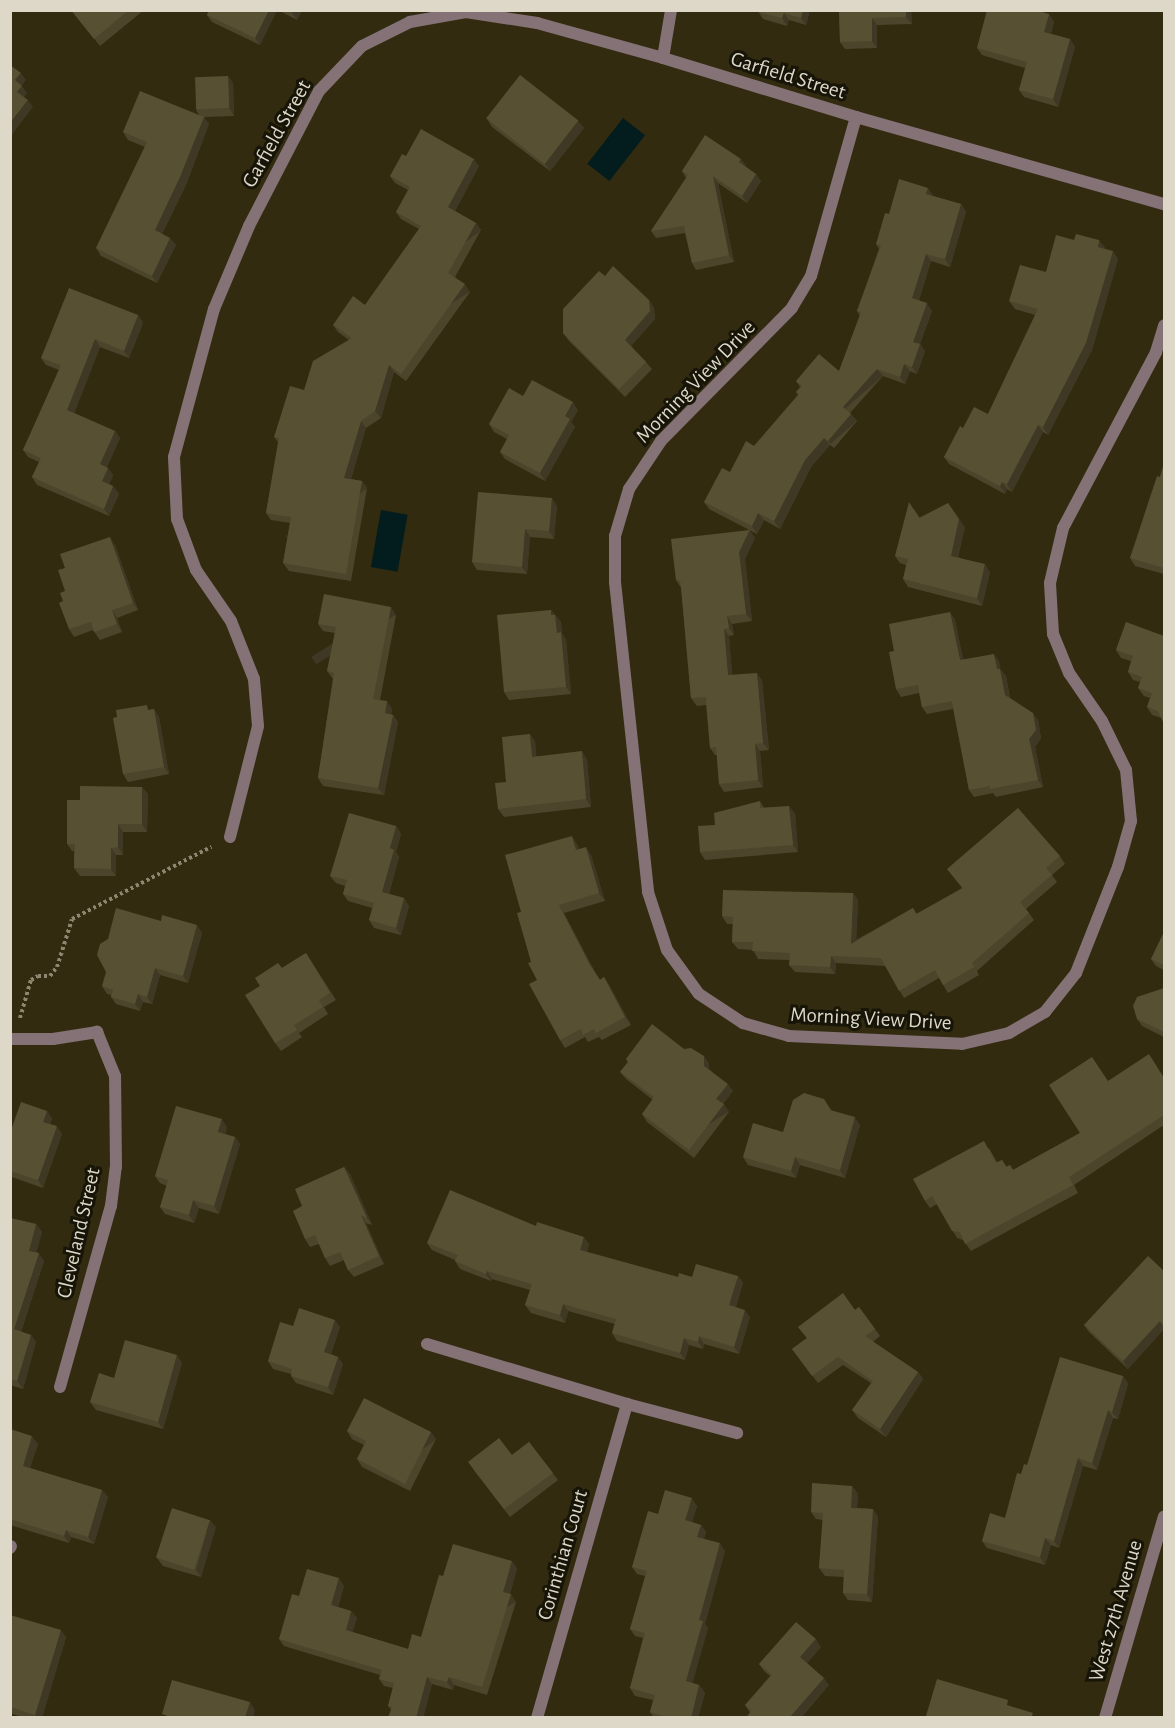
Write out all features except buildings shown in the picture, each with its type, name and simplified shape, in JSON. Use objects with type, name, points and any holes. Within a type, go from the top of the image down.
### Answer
[{"type":"street","points":[[663,58],[671,10]]},
{"type":"street","name":"Garfield Street","points":[[230,837],[258,726],[254,679],[231,621],[196,570],[177,519],[174,457],[214,309],[249,226],[319,91],[362,46],[410,21],[466,12],[537,23],[663,58],[856,117],[1164,204]]},
{"type":"street","name":"Morning View Drive","points":[[856,117],[811,276],[792,308],[661,441],[629,489],[615,536],[615,582],[648,892],[667,950],[699,994],[743,1023],[789,1036],[962,1044],[1010,1033],[1045,1012],[1076,973],[1118,867],[1131,820],[1126,770],[1102,721],[1069,673],[1053,634],[1050,583],[1063,528],[1156,352],[1164,325]]},
{"type":"street","name":"Cleveland Street","points":[[12,1039],[53,1039],[97,1032],[116,1076],[116,1167],[111,1206],[60,1387]]},
{"type":"street","points":[[427,1344],[627,1404],[737,1433]]},
{"type":"street","name":"Corinthian Court","points":[[537,1718],[627,1404]]},
{"type":"street","name":"West 27th Avenue","points":[[1105,1718],[1164,1516]]},
{"type":"path","points":[[12,1039],[31,980],[54,973],[72,920],[230,837]]},
{"type":"water","points":[[623,118],[645,135],[609,181],[587,164]]},
{"type":"water","points":[[381,510],[408,515],[398,572],[371,567]]}]
